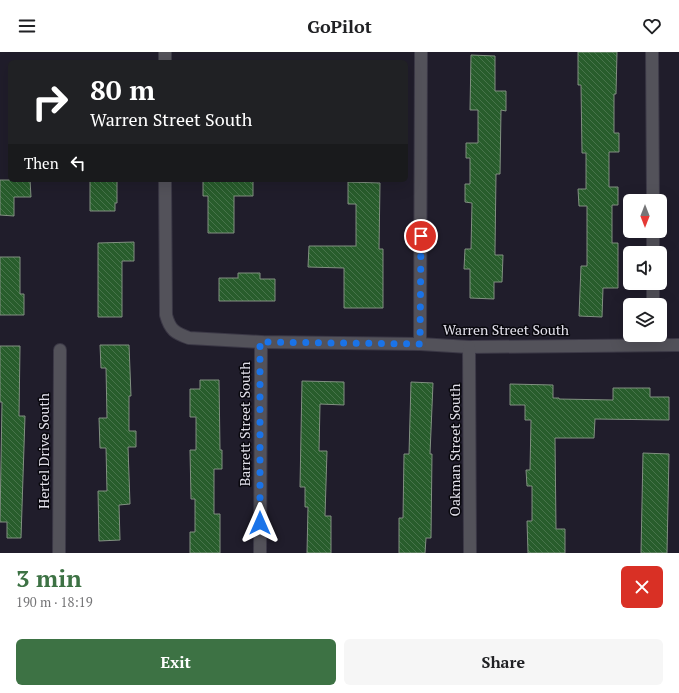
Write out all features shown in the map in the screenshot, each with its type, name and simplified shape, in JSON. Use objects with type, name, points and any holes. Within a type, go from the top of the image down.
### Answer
[{"type":"street","points":[[420,344],[421,52]]},
{"type":"street","points":[[652,52],[653,194]]},
{"type":"street","name":"Warren Street South","points":[[165,182],[166,314],[169,326],[178,334],[189,338],[260,342],[420,344],[469,347],[623,341]]},
{"type":"street","name":"Barrett Street South","points":[[260,342],[260,553]]},
{"type":"street","name":"Warren Street South","points":[[662,342],[679,346]]},
{"type":"street","name":"Oakman Street South","points":[[469,347],[470,553]]},
{"type":"street","name":"Hertel Drive South","points":[[59,553],[60,350]]},
{"type":"building","points":[[578,52],[617,52],[616,94],[614,94],[614,133],[619,133],[619,152],[609,152],[609,187],[618,187],[618,205],[612,205],[612,243],[618,243],[618,288],[603,288],[602,317],[579,316],[581,266],[587,266],[587,206],[579,206],[578,189],[586,189],[586,153],[582,153],[581,85],[578,85]]},
{"type":"building","points":[[471,55],[495,56],[495,91],[506,91],[506,111],[501,110],[500,174],[496,174],[495,255],[503,255],[502,282],[494,282],[494,299],[470,298],[470,269],[464,269],[465,249],[471,249],[472,203],[465,202],[465,184],[470,184],[470,158],[466,158],[466,143],[478,143],[478,110],[470,110]]},
{"type":"building","points":[[0,180],[8,180],[8,182],[30,182],[31,197],[14,197],[14,216],[0,215]]},
{"type":"building","points":[[90,182],[117,182],[117,203],[115,203],[115,211],[90,211]]},
{"type":"building","points":[[203,182],[253,182],[253,196],[234,196],[234,233],[208,233],[208,196],[203,196]]},
{"type":"building","points":[[348,182],[380,183],[379,249],[383,249],[383,308],[344,308],[344,268],[308,267],[309,246],[356,246],[356,204],[348,204]]},
{"type":"building","points":[[134,242],[134,261],[122,261],[122,317],[98,317],[98,243]]},
{"type":"building","points":[[0,257],[20,257],[20,294],[24,294],[24,315],[0,315]]},
{"type":"building","points":[[238,273],[260,273],[260,279],[275,279],[275,301],[219,301],[219,278],[238,278]]},
{"type":"building","points":[[100,345],[129,345],[131,396],[129,396],[129,431],[136,431],[136,447],[128,447],[130,504],[119,505],[120,540],[99,541],[98,491],[107,491],[106,448],[100,448],[99,418],[107,418],[106,368],[101,368]]},
{"type":"building","points":[[0,346],[20,346],[19,416],[25,416],[21,538],[7,538],[7,522],[0,522],[2,402],[0,402]]},
{"type":"building","points":[[200,380],[219,380],[220,450],[222,450],[222,469],[214,469],[214,514],[220,514],[220,553],[190,553],[190,532],[195,532],[195,499],[191,499],[190,450],[196,450],[196,417],[190,417],[190,389],[200,389]]},
{"type":"building","points":[[302,381],[344,382],[344,405],[320,404],[319,451],[327,451],[325,516],[331,516],[331,553],[307,553],[308,507],[305,507],[305,487],[300,487]]},
{"type":"building","points":[[411,382],[433,383],[430,454],[432,454],[431,538],[426,538],[425,553],[399,553],[399,518],[403,518],[404,454],[409,454]]},
{"type":"building","points":[[510,384],[553,385],[553,398],[559,399],[613,400],[613,388],[650,388],[650,397],[669,397],[669,420],[595,419],[594,438],[555,438],[556,529],[565,529],[565,553],[528,553],[527,521],[532,521],[532,486],[527,486],[526,470],[530,470],[531,420],[525,420],[525,405],[510,405]]},
{"type":"building","points":[[643,453],[669,454],[667,553],[641,553]]},
{"type":"route","points":[[260,523],[260,342],[420,344],[421,236]]}]
